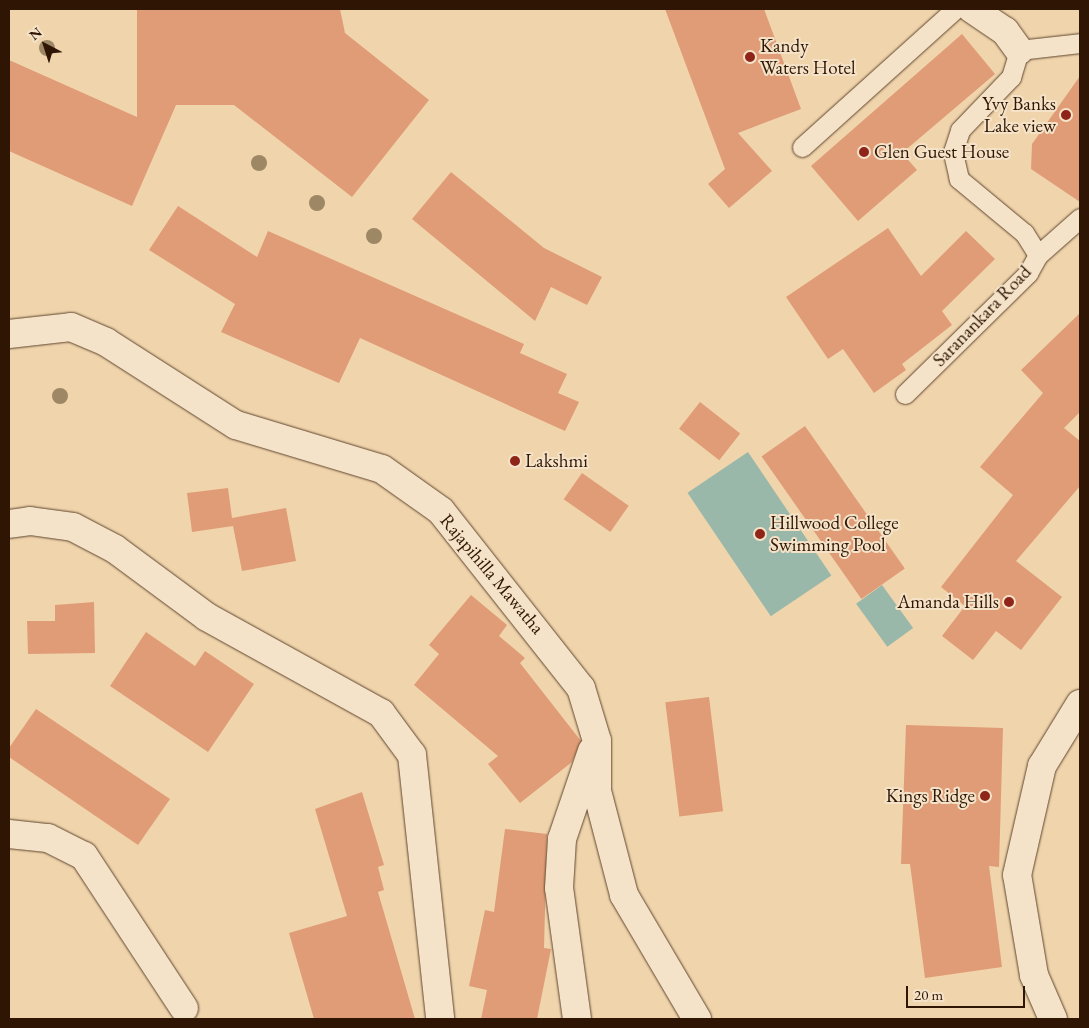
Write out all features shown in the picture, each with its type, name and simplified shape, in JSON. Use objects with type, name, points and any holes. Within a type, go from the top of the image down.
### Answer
[{"type":"street","points":[[972,9],[1005,31],[1019,50]]},
{"type":"street","name":"Rajapihilla Mawatha","points":[[9,334],[71,327],[106,342],[236,426],[382,469],[441,511],[545,638],[581,688],[597,741],[597,791],[624,895],[697,1019]]},
{"type":"street","points":[[9,524],[30,520],[73,527],[115,549],[207,617],[380,713],[412,756],[440,1019]]},
{"type":"street","points":[[1054,1019],[1034,975],[1017,875],[1042,766],[1080,704]]},
{"type":"street","points":[[577,1019],[559,888],[562,839],[597,741]]},
{"type":"street","points":[[9,834],[48,838],[84,856],[184,1008]]},
{"type":"lane","points":[[802,147],[956,9]]},
{"type":"lane","points":[[1019,50],[1080,43]]},
{"type":"lane","name":"Saranankara Road","points":[[905,394],[1028,273],[1038,255],[1024,234],[959,179],[953,152],[960,130],[1011,77],[1019,50]]},
{"type":"lane","points":[[1038,255],[1080,218]]},
{"type":"shaded area","name":"Hillwood College Swimming Pool","points":[[748,452],[831,576],[771,616],[687,493]]},
{"type":"shaded area","points":[[882,585],[913,628],[887,647],[856,604]]},
{"type":"building","points":[[137,9],[340,9],[345,33],[429,100],[352,197],[234,105],[176,105],[132,206],[9,151],[9,60],[137,117]]},
{"type":"building","points":[[665,9],[764,9],[801,109],[738,133],[772,171],[729,208],[708,184],[725,169]]},
{"type":"building","points":[[962,34],[995,74],[902,153],[917,170],[858,221],[811,166]]},
{"type":"building","name":"Yvy Banks Lake view","points":[[1080,76],[1080,202],[1031,169],[1032,144]]},
{"type":"building","points":[[451,172],[544,248],[602,277],[587,305],[551,287],[535,321],[412,219]]},
{"type":"building","points":[[178,206],[257,257],[268,231],[524,344],[520,353],[567,374],[558,393],[579,402],[565,431],[360,338],[339,383],[221,332],[235,304],[149,250]]},
{"type":"building","points":[[888,228],[921,276],[966,231],[995,259],[942,311],[952,325],[902,364],[906,370],[874,393],[843,349],[828,359],[786,297]]},
{"type":"building","points":[[1080,313],[1080,412],[1064,428],[1080,441],[1080,486],[1016,561],[1062,597],[1021,650],[996,631],[973,660],[942,636],[965,606],[941,587],[1013,495],[980,467],[1043,393],[1021,370]]},
{"type":"building","points":[[700,402],[740,433],[719,460],[679,429]]},
{"type":"building","points":[[805,426],[905,569],[861,599],[762,456]]},
{"type":"building","points":[[582,473],[629,506],[610,532],[564,499]]},
{"type":"building","points":[[228,488],[232,518],[286,508],[296,561],[242,571],[233,526],[192,532],[187,493]]},
{"type":"building","points":[[471,595],[507,625],[499,636],[525,658],[520,663],[581,741],[572,762],[520,803],[488,764],[498,756],[414,685],[439,654],[429,645]]},
{"type":"building","points":[[94,602],[95,653],[28,654],[27,621],[55,621],[55,605]]},
{"type":"building","points":[[146,632],[195,666],[205,651],[254,684],[208,752],[110,686]]},
{"type":"building","points":[[709,697],[723,811],[679,817],[665,702]]},
{"type":"building","points":[[36,709],[170,799],[138,845],[9,757],[9,748]]},
{"type":"building","points":[[906,725],[1003,728],[999,867],[989,866],[1002,967],[925,978],[910,864],[901,864]]},
{"type":"building","points":[[362,792],[384,865],[378,867],[384,890],[378,892],[415,1019],[314,1019],[289,933],[347,916],[315,809]]},
{"type":"building","points":[[505,829],[547,834],[544,948],[551,949],[537,1019],[481,1019],[487,990],[469,986],[485,910],[494,912]]},
{"type":"place","name":"Kandy Waters Hotel","points":[[750,57]]},
{"type":"place","name":"Yvy Banks Lake view","points":[[1066,115]]},
{"type":"place","name":"Glen Guest House","points":[[864,152]]},
{"type":"place","name":"Lakshmi","points":[[515,461]]},
{"type":"place","name":"Hillwood College Swimming Pool","points":[[760,534]]},
{"type":"place","name":"Amanda Hills","points":[[1009,602]]},
{"type":"place","name":"Kings Ridge","points":[[985,796]]}]
